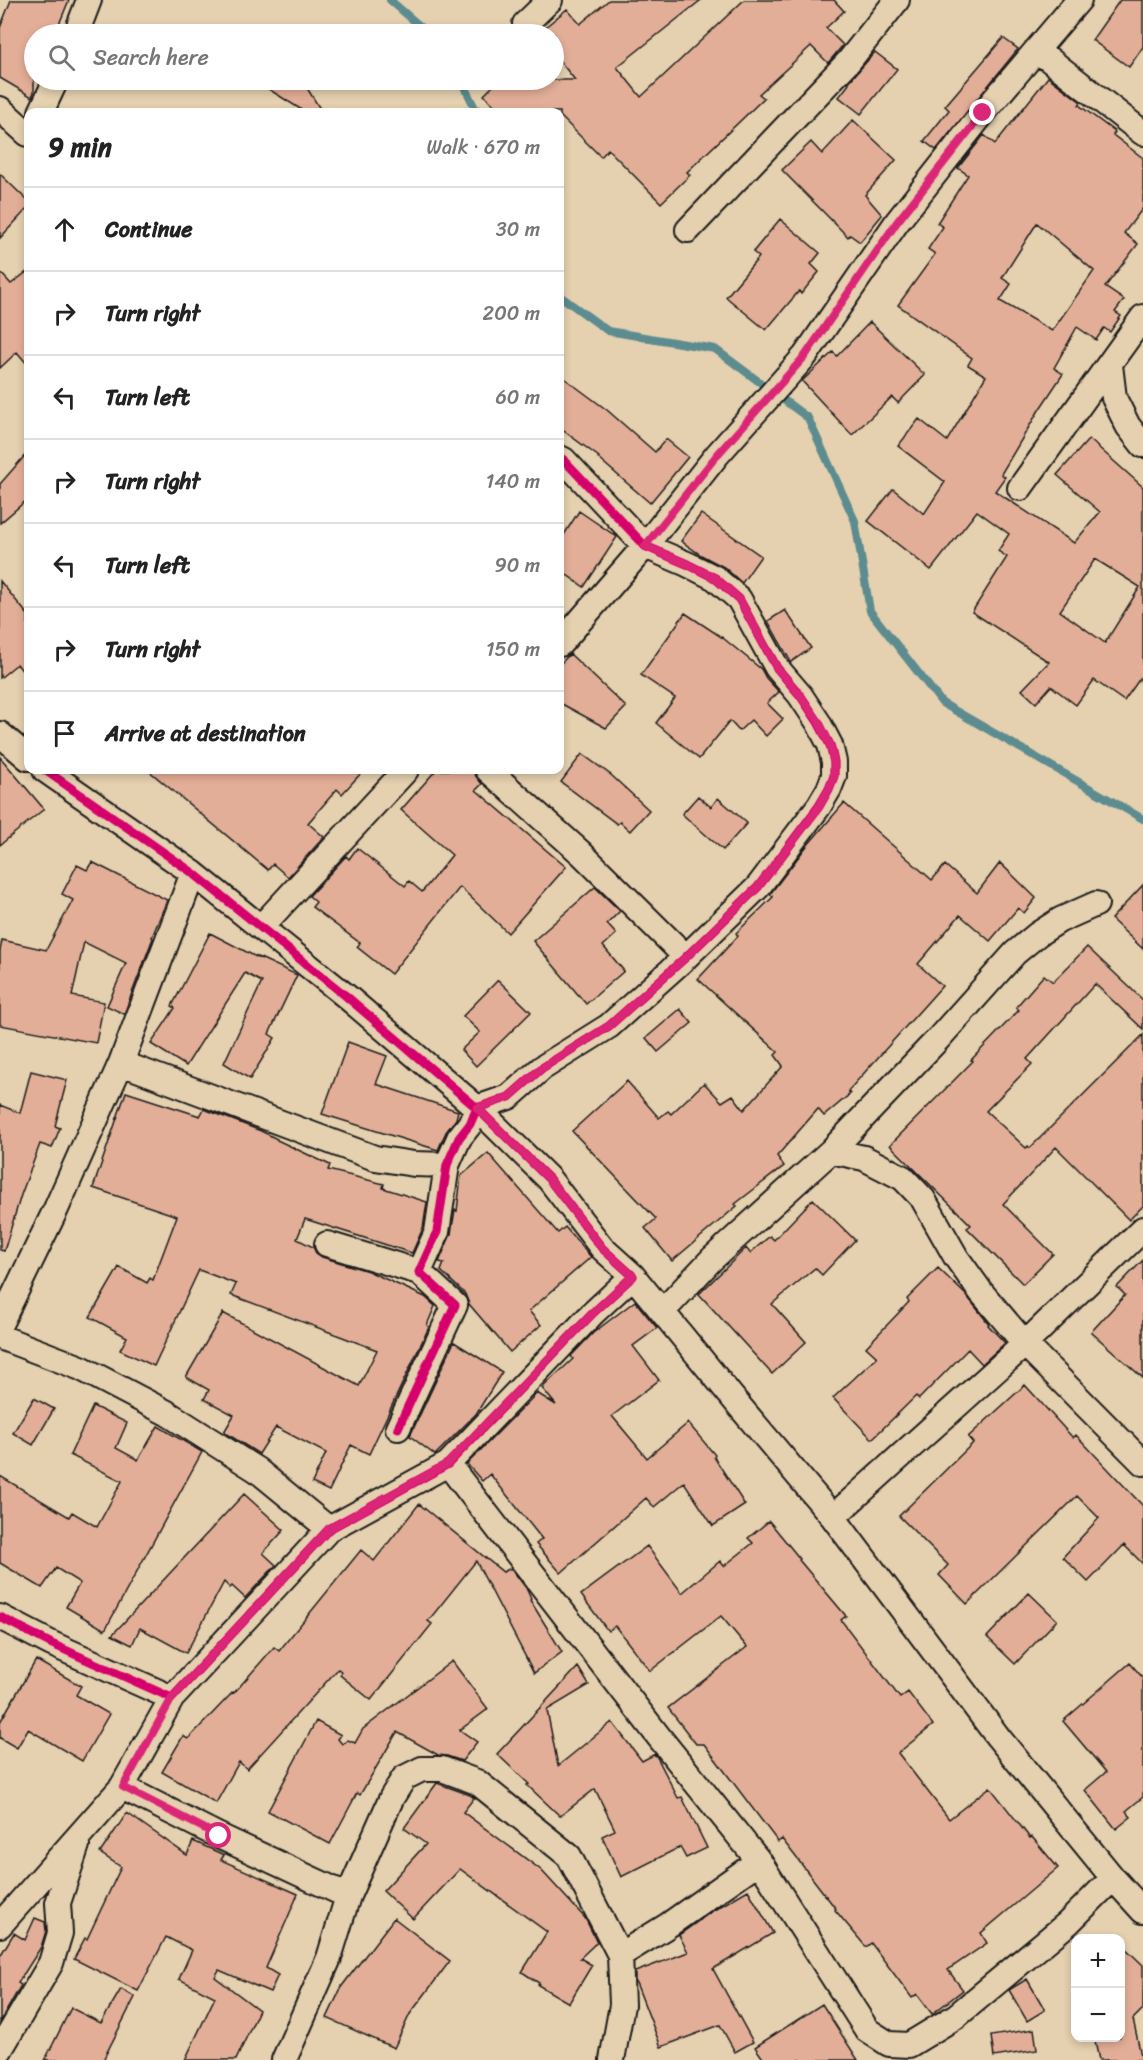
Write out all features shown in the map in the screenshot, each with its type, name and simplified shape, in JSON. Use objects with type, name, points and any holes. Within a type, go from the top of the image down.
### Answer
[{"type":"street","points":[[80,24],[89,0]]},
{"type":"street","points":[[525,24],[550,0]]},
{"type":"street","points":[[688,230],[849,61],[897,0]]},
{"type":"street","points":[[564,639],[645,546],[717,455],[805,356],[897,222],[983,113],[1079,0]]},
{"type":"street","points":[[1037,50],[1143,133]]},
{"type":"street","points":[[42,108],[51,90]]},
{"type":"street","points":[[0,109],[24,130]]},
{"type":"street","points":[[1020,488],[1143,317]]},
{"type":"street","points":[[1110,365],[1114,398],[1128,426],[1143,445]]},
{"type":"street","points":[[419,1272],[437,1232],[447,1165],[459,1138],[470,1124],[477,1108],[509,1097],[542,1068],[609,1026],[686,957],[758,887],[829,789],[834,776],[830,745],[819,722],[777,668],[739,599],[715,578],[645,546],[564,460]]},
{"type":"street","points":[[0,734],[24,755]]},
{"type":"street","points":[[51,774],[193,873],[346,996],[477,1108],[549,1179],[602,1248],[633,1276],[833,1517],[998,1737],[1113,1878],[1143,1911]]},
{"type":"street","points":[[261,927],[402,774]]},
{"type":"street","points":[[492,774],[581,854],[686,957]]},
{"type":"street","points":[[0,1324],[56,1209],[121,1064],[193,873]]},
{"type":"street","points":[[663,1311],[712,1259],[831,1151],[938,1039],[1015,953],[1060,920],[1096,904]]},
{"type":"street","points":[[121,1064],[375,1158],[414,1164],[447,1165]]},
{"type":"street","points":[[831,1151],[864,1158],[903,1178],[923,1199],[956,1257],[981,1292],[1025,1344],[1143,1463]]},
{"type":"street","points":[[833,1517],[1025,1344],[1143,1229]]},
{"type":"street","points":[[327,1244],[419,1272],[455,1305],[398,1428]]},
{"type":"street","points":[[0,1925],[123,1787],[172,1698],[329,1529],[447,1464],[593,1313],[633,1276]]},
{"type":"street","points":[[0,1337],[81,1368],[167,1413],[257,1470],[329,1529]]},
{"type":"street","points":[[447,1464],[659,1737],[759,1861],[867,2030],[889,2044],[909,2045],[955,2017],[1068,1923],[1113,1878]]},
{"type":"street","points":[[0,1617],[52,1644],[172,1698]]},
{"type":"street","points":[[284,2060],[329,1958],[348,1896],[392,1797],[404,1778],[422,1768],[442,1769],[477,1782],[569,1856],[620,1954],[622,2005],[612,2060]]},
{"type":"street","points":[[123,1787],[219,1836],[348,1896]]},
{"type":"street","points":[[0,2050],[51,1963],[60,1933],[58,1903],[69,1866],[83,1832]]},
{"type":"street","points":[[620,1954],[667,1926],[759,1861]]},
{"type":"building","points":[[11,0],[69,0],[59,24],[24,24],[24,90],[34,90],[32,97],[0,78],[0,28]]},
{"type":"building","points":[[609,0],[701,0],[617,67],[641,97],[744,0],[834,0],[844,11],[826,28],[843,45],[828,63],[811,46],[759,94],[764,98],[687,172],[690,175],[661,203],[608,149],[601,157],[564,120],[564,108],[497,108],[484,95],[489,90],[564,90],[564,80],[575,80],[564,66],[564,24],[549,24],[567,9],[580,24]]},
{"type":"building","points":[[1120,0],[1143,0],[1143,47],[1129,67],[1092,40]]},
{"type":"building","points":[[1003,38],[1018,49],[936,150],[924,141],[949,110],[945,106]]},
{"type":"building","points":[[875,52],[897,69],[861,114],[839,97]]},
{"type":"building","points":[[1048,77],[1081,102],[1079,105],[1115,132],[1113,135],[1143,158],[1143,208],[1124,233],[1138,244],[1105,287],[1124,300],[1115,312],[1121,316],[1110,332],[1104,328],[1096,340],[1077,327],[1054,368],[1063,374],[1001,474],[1005,477],[995,491],[1074,543],[1100,512],[1057,475],[1089,439],[1143,487],[1143,674],[1124,701],[1094,680],[1076,705],[1051,686],[1036,703],[1022,690],[1049,662],[972,612],[1007,557],[998,551],[1009,534],[977,511],[931,570],[868,521],[893,489],[924,514],[945,482],[898,446],[919,419],[947,441],[986,376],[968,365],[972,358],[898,305],[935,254],[928,249],[943,227],[937,223],[968,175],[958,168],[984,135],[995,144]],"holes":[[[1037,223],[1094,271],[1052,331],[1000,301],[1011,284],[1002,278]],[[1095,559],[1140,587],[1105,643],[1060,611]]]},
{"type":"building","points":[[270,90],[308,90],[320,108],[299,108]]},
{"type":"building","points":[[853,120],[896,160],[865,195],[882,215],[860,242],[850,235],[848,237],[782,170],[811,142],[822,154]]},
{"type":"building","points":[[0,174],[24,197],[24,212],[0,238]]},
{"type":"building","points":[[780,219],[820,253],[811,264],[819,272],[801,294],[799,291],[766,330],[726,297],[759,257],[753,252]]},
{"type":"building","points":[[0,272],[11,284],[24,274],[24,360],[17,352],[0,368]]},
{"type":"building","points":[[870,322],[925,375],[898,403],[892,397],[852,435],[802,381],[833,352],[837,356]]},
{"type":"building","points":[[564,378],[607,410],[655,452],[666,439],[688,457],[650,503],[599,457],[564,431]]},
{"type":"building","points":[[24,457],[24,502],[0,523],[0,484]]},
{"type":"building","points":[[579,511],[617,537],[584,587],[564,573],[564,535]]},
{"type":"building","points":[[701,514],[761,556],[742,583],[724,567],[681,541]]},
{"type":"building","points":[[0,581],[24,610],[24,673],[17,664],[0,678]]},
{"type":"building","points":[[785,610],[811,648],[791,662],[768,621]]},
{"type":"building","points":[[685,613],[723,638],[761,669],[779,692],[767,703],[783,719],[766,736],[751,720],[739,731],[730,721],[699,759],[656,723],[675,698],[641,675]]},
{"type":"building","points":[[570,654],[626,707],[606,728],[564,705],[564,660]]},
{"type":"building","points":[[582,754],[611,775],[649,810],[630,831],[620,822],[617,824],[561,782]]},
{"type":"building","points":[[0,757],[44,809],[0,845]]},
{"type":"building","points":[[153,774],[360,774],[342,794],[337,789],[308,823],[324,837],[288,877],[273,864],[268,870]]},
{"type":"building","points":[[432,774],[475,774],[482,784],[476,790],[566,867],[508,933],[460,887],[391,974],[357,947],[360,943],[312,907],[316,902],[309,896],[346,856],[349,859],[357,848],[405,886],[409,881],[422,892],[452,855],[401,810]]},
{"type":"building","points":[[698,796],[711,807],[718,798],[747,823],[723,850],[682,814]]},
{"type":"building","points":[[844,803],[932,880],[945,865],[977,893],[1000,863],[1036,898],[1024,913],[1018,908],[990,941],[960,915],[918,964],[942,986],[848,1091],[850,1094],[824,1116],[818,1109],[777,1156],[784,1166],[735,1204],[737,1206],[672,1261],[645,1228],[656,1219],[572,1131],[627,1081],[659,1118],[668,1111],[671,1114],[704,1083],[722,1102],[733,1095],[744,1110],[783,1066],[775,1055],[778,1052],[698,979],[738,936],[736,933],[773,897],[770,894]]},
{"type":"building","points":[[92,862],[167,900],[124,1014],[107,1006],[126,963],[84,942],[72,996],[104,1002],[96,1043],[0,1025],[2,940],[46,950],[73,900],[62,894],[77,865],[87,870]]},
{"type":"building","points":[[1143,885],[1143,949],[1111,919]]},
{"type":"building","points":[[595,887],[620,911],[607,924],[616,934],[603,946],[624,971],[586,1004],[533,941]]},
{"type":"building","points":[[210,933],[297,975],[269,1034],[275,1038],[250,1079],[224,1063],[262,982],[245,973],[186,1066],[151,1044],[175,1008],[172,1006]]},
{"type":"building","points":[[1087,947],[1143,1000],[1143,1029],[1095,984],[1027,1059],[1032,1064],[986,1111],[1026,1148],[1028,1146],[1030,1148],[1143,1035],[1143,1206],[1129,1220],[1056,1147],[1003,1204],[1053,1254],[1023,1284],[967,1228],[971,1225],[890,1145],[973,1061],[971,1060],[1019,1010],[1016,1007],[1044,975],[1053,982]]},
{"type":"building","points":[[498,980],[531,1012],[476,1066],[461,1050],[480,1032],[463,1016]]},
{"type":"building","points":[[680,1009],[692,1023],[658,1052],[646,1038]]},
{"type":"building","points":[[348,1042],[387,1056],[376,1084],[458,1111],[456,1119],[446,1132],[438,1150],[322,1114]]},
{"type":"building","points":[[31,1071],[67,1080],[55,1126],[60,1128],[52,1148],[40,1144],[4,1251],[0,1250],[0,1105],[20,1113]]},
{"type":"building","points":[[126,1092],[200,1116],[204,1109],[261,1131],[330,1165],[328,1170],[384,1184],[383,1188],[427,1202],[423,1228],[412,1253],[305,1219],[297,1239],[313,1247],[322,1257],[368,1271],[425,1297],[435,1306],[427,1325],[429,1327],[369,1454],[351,1445],[329,1491],[312,1483],[326,1453],[276,1427],[259,1454],[224,1432],[234,1415],[204,1399],[209,1390],[186,1377],[223,1313],[359,1386],[377,1350],[231,1295],[236,1284],[199,1270],[154,1366],[120,1350],[127,1337],[90,1317],[119,1267],[147,1283],[150,1278],[153,1280],[177,1216],[93,1188]]},
{"type":"building","points":[[488,1153],[558,1233],[565,1227],[591,1257],[529,1311],[541,1325],[510,1352],[469,1304],[465,1294],[441,1271],[444,1263],[439,1262],[451,1234],[455,1210],[457,1211],[461,1176]]},
{"type":"building","points":[[813,1199],[855,1240],[822,1275],[815,1268],[772,1304],[806,1342],[772,1374],[699,1294],[746,1248],[750,1253],[770,1236],[774,1240]]},
{"type":"building","points":[[1143,1260],[1143,1378],[1091,1332],[1125,1295],[1117,1287]]},
{"type":"building","points":[[938,1268],[966,1295],[988,1325],[1005,1343],[982,1364],[968,1349],[919,1399],[916,1396],[872,1439],[833,1398],[877,1357],[866,1347],[909,1302],[907,1299]]},
{"type":"building","points":[[635,1301],[657,1328],[633,1346],[659,1380],[612,1416],[647,1458],[688,1423],[715,1455],[714,1457],[745,1505],[713,1526],[684,1482],[654,1507],[646,1498],[561,1573],[536,1544],[542,1539],[490,1474],[482,1481],[467,1464],[537,1393],[556,1405],[542,1388],[573,1359],[571,1356],[593,1333]]},
{"type":"building","points":[[454,1342],[502,1372],[476,1414],[435,1455],[410,1436]]},
{"type":"building","points":[[1025,1385],[1073,1438],[1076,1435],[1143,1506],[1143,1564],[1124,1545],[1088,1582],[1063,1557],[1099,1518],[1077,1496],[967,1604],[939,1575],[948,1565],[899,1516],[973,1443],[968,1437]]},
{"type":"building","points":[[34,1398],[54,1409],[33,1445],[13,1433]]},
{"type":"building","points":[[93,1406],[127,1423],[116,1448],[138,1460],[158,1426],[202,1452],[105,1630],[66,1607],[80,1583],[56,1568],[42,1588],[0,1563],[0,1476],[69,1517],[72,1512],[97,1527],[122,1481],[70,1455]]},
{"type":"building","points":[[244,1494],[284,1530],[263,1553],[276,1565],[245,1598],[224,1582],[186,1653],[140,1628],[132,1645],[112,1635]]},
{"type":"building","points":[[419,1504],[503,1572],[511,1568],[526,1588],[530,1600],[562,1652],[534,1673],[476,1561],[428,1621],[432,1624],[371,1700],[340,1675],[342,1672],[338,1669],[247,1769],[239,1762],[216,1803],[162,1772],[183,1736],[188,1739],[234,1693],[274,1647],[279,1651],[361,1550],[374,1561]]},
{"type":"building","points":[[769,1521],[846,1616],[841,1620],[900,1698],[908,1692],[933,1725],[898,1753],[949,1819],[990,1787],[1030,1838],[1032,1837],[1058,1868],[981,1933],[987,1943],[948,1970],[963,1990],[932,2014],[917,1994],[912,1998],[871,1943],[866,1947],[782,1839],[778,1842],[704,1744],[696,1744],[668,1708],[747,1647],[721,1616],[650,1671],[615,1626],[608,1631],[581,1595],[647,1546],[682,1593],[720,1561],[724,1566],[753,1543],[748,1538]]},
{"type":"building","points":[[1029,1593],[1057,1620],[1015,1664],[987,1637]]},
{"type":"building","points":[[36,1660],[81,1686],[76,1695],[109,1714],[82,1761],[28,1729],[17,1748],[0,1738],[0,1722]]},
{"type":"building","points":[[452,1661],[488,1709],[460,1730],[477,1742],[462,1761],[438,1755],[397,1732],[360,1795],[357,1793],[330,1844],[268,1811],[316,1721],[341,1735],[338,1739],[342,1744],[348,1740],[355,1743],[363,1729]]},
{"type":"building","points":[[1130,1663],[1143,1678],[1143,1797],[1126,1811],[1131,1817],[1116,1829],[1085,1790],[1106,1772],[1063,1721]]},
{"type":"building","points":[[578,1667],[589,1685],[547,1710],[558,1766],[612,1722],[642,1761],[655,1754],[678,1798],[682,1797],[707,1848],[686,1858],[680,1847],[621,1877],[602,1836],[615,1830],[595,1789],[560,1816],[497,1754]]},
{"type":"building","points":[[437,1783],[474,1798],[463,1812],[541,1870],[585,1918],[597,1942],[580,1958],[592,1965],[569,2003],[538,1985],[539,1983],[522,1972],[547,1932],[460,1869],[413,1919],[383,1891],[426,1844],[404,1828]]},
{"type":"building","points":[[127,1813],[187,1855],[193,1841],[224,1855],[221,1860],[298,1894],[266,1968],[278,1975],[270,1992],[219,1970],[215,1977],[259,2010],[236,2060],[185,2060],[215,1997],[179,1979],[192,1950],[166,1937],[138,1991],[74,1959],[85,1938],[87,1939],[121,1867],[100,1853]]},
{"type":"building","points":[[748,1890],[773,1933],[713,1969],[753,2042],[735,2052],[720,2025],[661,2047],[635,1980],[635,1972],[688,1952],[679,1935],[714,1910]]},
{"type":"building","points":[[35,1918],[45,1922],[46,1931],[41,1947],[18,1983],[21,1985],[0,2022],[0,1956],[14,1933],[25,1940]]},
{"type":"building","points":[[394,1918],[450,1961],[410,2014],[394,2048],[327,2018],[342,1986]]},
{"type":"building","points":[[1125,1948],[1143,1965],[1143,2009],[1133,2019],[1142,2060],[1099,2060],[1095,2042],[1125,2042]]},
{"type":"building","points":[[1027,1979],[1045,2010],[1027,2021],[1009,1990]]},
{"type":"building","points":[[121,1989],[135,1997],[103,2060],[45,2060],[71,2008],[101,2023]]},
{"type":"building","points":[[822,2004],[858,2060],[764,2060],[755,2047]]},
{"type":"building","points":[[1034,2029],[1037,2050],[994,2057],[991,2036]]},
{"type":"waterway","points":[[390,0],[418,24]]},
{"type":"waterway","points":[[466,90],[475,108]]},
{"type":"waterway","points":[[564,299],[608,331],[715,349],[808,418],[855,521],[870,611],[942,703],[1143,819]]},
{"type":"cycle path","points":[[398,1428],[455,1305],[419,1272],[437,1232],[447,1165],[459,1138],[470,1124],[477,1108],[509,1097],[542,1068],[609,1026],[686,957],[758,887],[819,806],[834,776],[830,745],[818,722],[800,695],[777,668],[739,599],[715,578],[645,546],[564,460]]},
{"type":"cycle path","points":[[0,1617],[52,1644],[172,1698],[329,1529],[448,1464],[593,1313],[633,1276],[602,1248],[549,1179],[477,1108],[346,996],[193,873],[51,774]]},
{"type":"route","points":[[219,1836],[123,1787],[172,1698],[329,1529],[447,1464],[593,1313],[633,1276],[602,1248],[549,1179],[477,1108],[509,1097],[542,1068],[609,1026],[686,957],[758,887],[819,807],[834,776],[830,745],[819,722],[777,668],[739,599],[715,578],[645,546],[717,455],[805,356],[897,222],[983,113]]}]
